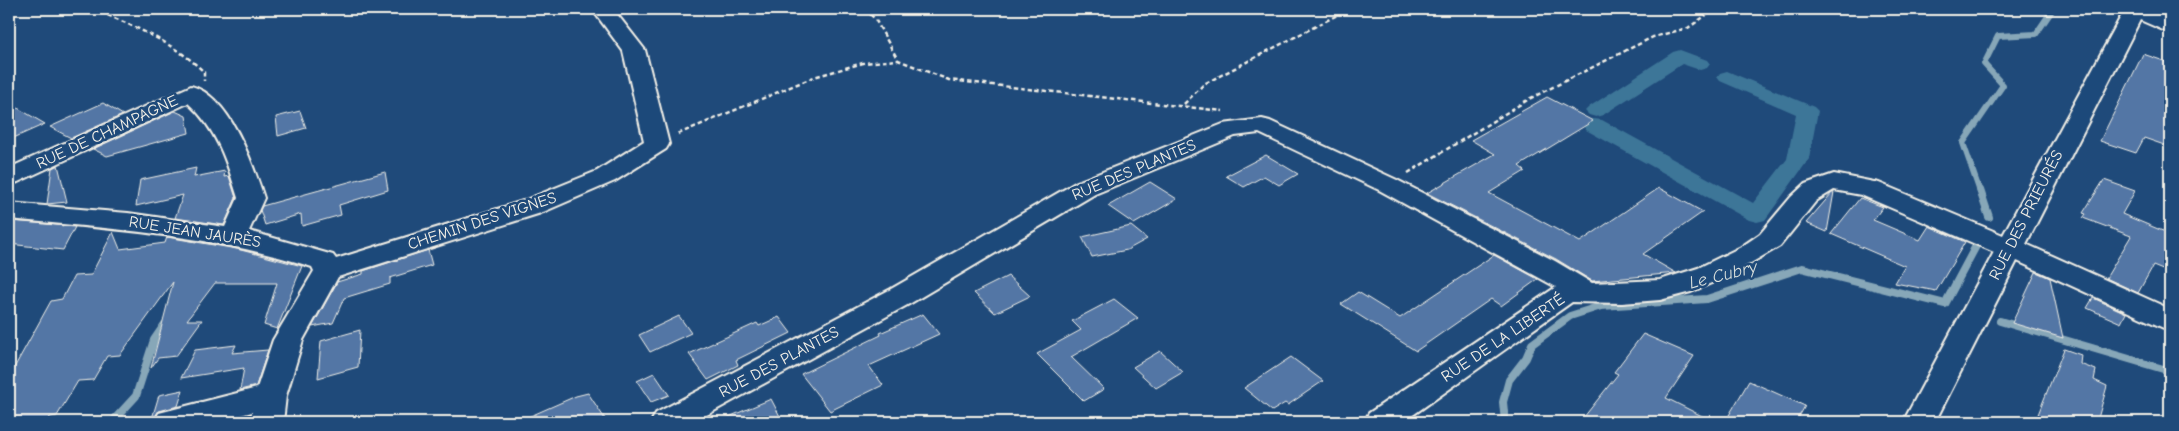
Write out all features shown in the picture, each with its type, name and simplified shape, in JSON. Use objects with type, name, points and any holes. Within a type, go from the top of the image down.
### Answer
[{"type":"street","points":[[602,9],[634,50],[657,144]]},
{"type":"street","points":[[2135,9],[2170,27]]},
{"type":"street","name":"RUE DES PRIEURÉS","points":[[1919,422],[2135,9]]},
{"type":"street","name":"RUE DE CHAMPAGNE","points":[[9,177],[191,93],[210,109],[233,141],[250,198],[234,236]]},
{"type":"street","points":[[1262,126],[1388,185],[1545,267],[1587,293]]},
{"type":"street","name":"RUE DES PLANTES","points":[[667,422],[901,296],[1086,188],[1231,130],[1262,126]]},
{"type":"street","name":"CHEMIN DES VIGNES","points":[[328,271],[532,208],[606,176],[657,144]]},
{"type":"street","name":"RUE DE LA LIBERTÉ","points":[[1380,422],[1562,295],[1572,292],[1587,293],[1672,288],[1722,267],[1771,239],[1802,201],[1820,185],[1826,183],[1842,182],[1870,189],[2010,247],[2170,321]]},
{"type":"street","name":"RUE JEAN JAURÈS","points":[[9,211],[119,220],[234,236],[323,261],[328,271]]},
{"type":"street","points":[[170,422],[269,409],[288,340],[328,271]]},
{"type":"path","points":[[94,9],[151,35],[194,62],[204,72],[204,82],[191,93]]},
{"type":"path","points":[[865,9],[875,19],[898,60]]},
{"type":"path","points":[[1183,105],[1204,84],[1349,9]]},
{"type":"path","points":[[1388,185],[1529,99],[1652,37],[1688,28],[1716,9]]},
{"type":"path","points":[[657,144],[814,77],[863,64],[898,60],[949,80],[1183,105],[1228,112],[1262,126]]},
{"type":"building","points":[[2143,54],[2170,63],[2170,147],[2144,138],[2136,153],[2100,141]]},
{"type":"building","points":[[1547,97],[1593,121],[1519,166],[1525,171],[1489,193],[1580,242],[1659,188],[1703,212],[1643,254],[1676,273],[1592,281],[1556,259],[1427,193],[1495,154],[1471,140]]},
{"type":"building","points":[[9,103],[45,124],[9,140]]},
{"type":"building","points":[[103,103],[123,115],[71,138],[50,127]]},
{"type":"building","points":[[175,111],[186,116],[189,133],[107,156],[93,149]]},
{"type":"building","points":[[300,111],[306,128],[278,136],[276,117]]},
{"type":"building","points":[[1266,155],[1298,174],[1279,185],[1264,176],[1244,187],[1226,176]]},
{"type":"building","points":[[58,165],[67,202],[47,204],[52,168]]},
{"type":"building","points":[[196,168],[194,177],[225,171],[224,177],[229,176],[236,198],[224,225],[175,218],[183,195],[136,206],[140,180]]},
{"type":"building","points":[[385,172],[388,190],[339,205],[341,215],[302,226],[301,214],[265,225],[260,210],[262,206]]},
{"type":"building","points":[[2104,180],[2135,191],[2122,214],[2170,234],[2170,273],[2153,266],[2138,293],[2106,278],[2131,236],[2083,218],[2086,214],[2083,213]]},
{"type":"building","points":[[1150,182],[1177,199],[1134,224],[1108,206]]},
{"type":"building","points":[[1834,192],[1827,232],[1806,223],[1832,193]]},
{"type":"building","points":[[1860,198],[1883,207],[1873,220],[1920,240],[1929,226],[1965,242],[1936,291],[1895,283],[1905,266],[1831,234]]},
{"type":"building","points":[[9,221],[75,227],[63,250],[9,244]]},
{"type":"building","points":[[1131,226],[1147,239],[1127,250],[1092,257],[1082,237]]},
{"type":"building","points":[[113,232],[120,249],[165,243],[167,237],[237,249],[302,266],[277,329],[264,325],[277,283],[215,283],[187,320],[202,320],[176,356],[158,358],[151,368],[173,282],[120,355],[107,356],[93,380],[78,381],[57,416],[50,417],[48,422],[9,422],[9,377],[51,301],[62,299],[74,276],[91,275]]},
{"type":"building","points":[[428,250],[432,265],[390,278],[390,284],[344,298],[333,323],[312,327],[337,282],[363,274],[363,271]]},
{"type":"building","points":[[1494,255],[1538,279],[1501,306],[1491,299],[1416,351],[1341,304],[1358,292],[1400,318]]},
{"type":"building","points":[[2036,272],[2050,278],[2063,338],[2012,323]]},
{"type":"building","points":[[1008,276],[1030,296],[995,313],[974,293]]},
{"type":"building","points":[[2093,298],[2126,313],[2121,323],[2087,308]]},
{"type":"building","points":[[1114,299],[1138,318],[1071,357],[1104,389],[1084,401],[1037,354],[1081,330],[1072,321]]},
{"type":"building","points":[[923,314],[939,334],[869,366],[883,385],[830,411],[801,374],[881,335],[880,333]]},
{"type":"building","points":[[679,316],[691,333],[650,352],[639,335]]},
{"type":"building","points":[[779,317],[791,333],[736,360],[738,365],[708,380],[689,354],[757,323],[759,326]]},
{"type":"building","points":[[360,330],[358,367],[318,378],[321,341]]},
{"type":"building","points":[[1643,334],[1694,356],[1666,398],[1714,422],[1580,422],[1618,374],[1614,372]]},
{"type":"building","points":[[236,345],[232,353],[268,350],[256,386],[240,390],[244,368],[181,378],[195,350]]},
{"type":"building","points":[[2064,349],[2081,355],[2080,364],[2096,370],[2094,380],[2107,386],[2097,422],[2035,422]]},
{"type":"building","points":[[1160,351],[1183,372],[1156,388],[1133,367]]},
{"type":"building","points":[[1291,357],[1323,381],[1288,405],[1285,403],[1272,411],[1244,388]]},
{"type":"building","points":[[654,373],[669,395],[651,402],[637,381]]},
{"type":"building","points":[[1749,381],[1805,406],[1796,422],[1725,422]]},
{"type":"building","points":[[183,390],[178,406],[159,411],[151,422],[159,395]]},
{"type":"building","points":[[588,393],[607,422],[517,422],[576,396]]},
{"type":"building","points":[[771,399],[783,422],[717,422]]},
{"type":"waterway","name":"Le Cubry","points":[[1980,192],[1963,143],[2003,85],[1984,64],[1998,36],[2036,34],[2053,9]]},
{"type":"waterway","points":[[1596,111],[1680,56],[1700,64]]},
{"type":"waterway","points":[[1594,125],[1757,215],[1798,159],[1807,111],[1727,77]]},
{"type":"waterway","name":"Le Cubry","points":[[1980,190],[1989,217]]},
{"type":"waterway","name":"Le Cubry","points":[[1505,422],[1503,402],[1509,380],[1526,358],[1532,344],[1570,316],[1601,306],[1707,299],[1802,268],[1945,304],[1977,244]]},
{"type":"waterway","name":"Le Cubry","points":[[2000,321],[2170,371]]},
{"type":"waterway","points":[[112,422],[136,396],[154,340],[165,324]]}]
